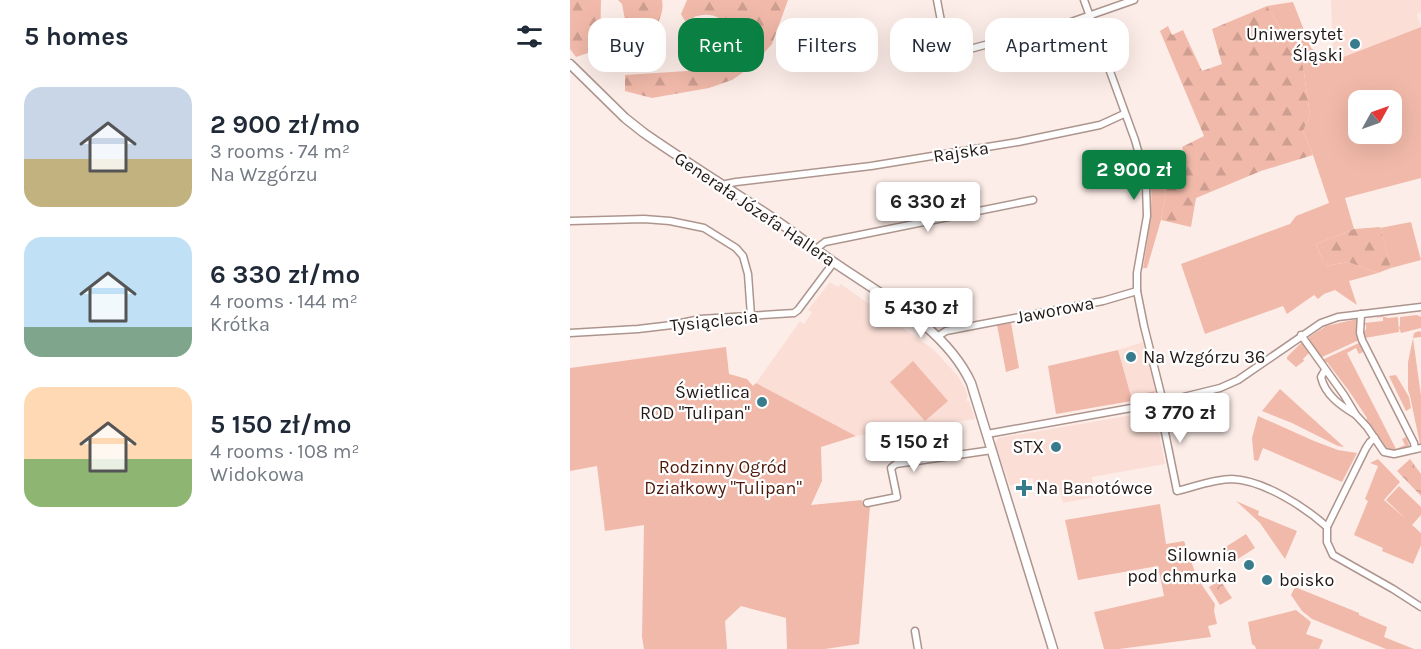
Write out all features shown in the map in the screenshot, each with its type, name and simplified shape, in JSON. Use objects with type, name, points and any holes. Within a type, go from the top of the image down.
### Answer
[{"type":"street","points":[[937,0],[940,18]]},
{"type":"street","points":[[1084,0],[1141,160],[1146,186],[1147,216],[1137,273],[1137,291],[1177,490],[1230,479],[1241,480],[1290,499],[1328,527]]},
{"type":"street","points":[[973,48],[1071,22],[1134,0]]},
{"type":"street","name":"Generała Józefa Hallera","points":[[570,64],[625,118],[664,147],[778,221],[920,321],[953,354],[967,373],[974,390],[1053,649]]},
{"type":"street","name":"Rajska","points":[[724,187],[726,184],[736,182],[871,166],[1018,142],[1100,125],[1124,114]]},
{"type":"street","points":[[816,249],[825,242],[1033,200]]},
{"type":"street","points":[[570,221],[644,219],[704,228],[736,248],[743,256],[748,274],[751,316]]},
{"type":"street","name":"Tysiąclecia","points":[[570,333],[638,329],[700,319],[794,313],[834,262]]},
{"type":"street","name":"Jaworowa","points":[[938,337],[946,331],[1102,301],[1137,291]]},
{"type":"street","points":[[987,434],[1161,403],[1229,385],[1321,322],[1338,317],[1421,307]]},
{"type":"street","points":[[1301,335],[1381,449],[1394,454],[1418,449],[1362,340],[1361,314]]},
{"type":"street","points":[[1325,370],[1321,377],[1326,390],[1356,415]]},
{"type":"street","points":[[1375,438],[1366,448],[1328,527],[1327,542],[1333,555],[1421,607]]},
{"type":"street","points":[[867,503],[897,497],[891,468],[896,464],[992,450]]},
{"type":"street","points":[[915,631],[918,649]]},
{"type":"shaded area","name":"Uniwersytet Śląski","points":[[1331,0],[1421,0],[1421,12],[1417,14],[1421,27],[1333,61]]},
{"type":"shaded area","points":[[830,282],[838,287],[841,284],[934,350],[958,376],[965,388],[968,398],[966,399],[969,401],[975,419],[856,436],[756,383],[800,321],[804,324],[812,312],[808,310]]},
{"type":"shaded area","points":[[1143,342],[1156,391],[1131,396],[1118,350]]},
{"type":"shaded area","points":[[1144,413],[1152,414],[1156,418],[1165,464],[1092,477],[1095,497],[1063,503],[1059,489],[1038,496],[1032,478],[1010,486],[995,444],[998,438]]},
{"type":"green space","points":[[570,0],[601,0],[601,18],[588,18],[588,53],[576,57],[570,49]]},
{"type":"green space","points":[[618,0],[662,0],[663,5],[660,18],[625,18],[622,4]]},
{"type":"green space","points":[[687,0],[788,0],[781,18],[776,18],[776,33],[772,44],[764,53],[764,18],[719,18],[701,15],[683,18],[681,14]]},
{"type":"green space","points":[[1293,2],[1311,48],[1333,61],[1421,27],[1421,178],[1345,198],[1354,229],[1316,244],[1325,266],[1348,262],[1378,273],[1349,281],[1357,305],[1335,290],[1318,299],[1314,295],[1287,314],[1283,306],[1205,334],[1181,264],[1290,224],[1296,216],[1329,203],[1303,131],[1310,115],[1303,66],[1267,6]]},
{"type":"green space","points":[[1267,6],[1303,66],[1310,115],[1303,131],[1313,155],[1261,171],[1196,198],[1191,227],[1161,220],[1166,192],[1158,164],[1185,155],[1182,147],[1204,136],[1160,31],[1168,26],[1172,35],[1183,30],[1202,71],[1222,64],[1212,29]]},
{"type":"green space","points":[[678,72],[744,72],[732,80],[709,88],[652,98],[625,91],[625,75]]},
{"type":"green space","points":[[1158,164],[1166,192],[1161,220],[1147,268],[1143,268],[1151,205],[1149,168]]},
{"type":"green space","points":[[1411,222],[1421,260],[1391,268],[1380,228]]},
{"type":"green space","points":[[1380,227],[1391,268],[1378,273],[1348,262],[1325,266],[1316,244],[1354,229]]},
{"type":"green space","points":[[1417,315],[1421,317],[1421,328],[1401,333],[1400,317]]},
{"type":"green space","points":[[1382,316],[1398,317],[1399,332],[1365,338],[1366,325],[1364,323],[1383,321],[1383,317],[1375,318]]},
{"type":"green space","points":[[1357,319],[1359,340],[1320,358],[1310,343],[1309,337],[1326,326]]},
{"type":"green space","points":[[1011,323],[1019,368],[1006,372],[997,325]]},
{"type":"green space","points":[[1419,331],[1421,337],[1413,338],[1421,396],[1421,444],[1408,390],[1408,362],[1414,333]]},
{"type":"green space","points":[[1301,343],[1306,345],[1305,348],[1309,353],[1296,367],[1287,357]]},
{"type":"green space","points":[[1359,343],[1363,352],[1359,354],[1356,348],[1347,353],[1396,449],[1405,445],[1402,439],[1406,437],[1409,449],[1396,452],[1385,451],[1349,391],[1327,362],[1324,363],[1322,360]]},
{"type":"green space","name":"Rodzinny Ogród Działkowy \"Tulipan\"","points":[[726,347],[729,374],[747,379],[753,386],[756,383],[856,436],[821,447],[822,481],[811,505],[862,500],[863,506],[870,506],[859,644],[825,649],[787,649],[786,618],[741,606],[725,621],[727,649],[644,649],[642,637],[644,525],[605,531],[597,466],[570,471],[570,368]]},
{"type":"green space","points":[[1118,350],[1131,396],[1156,391],[1149,398],[1056,414],[1048,366]]},
{"type":"green space","points":[[913,361],[948,401],[925,421],[890,382]]},
{"type":"green space","points":[[1396,375],[1409,397],[1411,408],[1406,411],[1389,376]]},
{"type":"green space","points":[[1280,389],[1344,447],[1262,411]]},
{"type":"green space","points":[[1258,416],[1338,450],[1357,453],[1342,482],[1263,448],[1258,461],[1254,460],[1252,438]]},
{"type":"green space","points":[[1378,459],[1400,482],[1384,500],[1406,519],[1386,500],[1399,486],[1421,507],[1421,515],[1412,525],[1421,533],[1421,545],[1413,564],[1382,551],[1383,548],[1354,535],[1368,501],[1365,499],[1378,466],[1370,463]]},
{"type":"green space","points":[[1410,459],[1421,474],[1421,496],[1397,471]]},
{"type":"green space","points":[[1236,501],[1259,511],[1258,515],[1297,531],[1285,559],[1260,523]]},
{"type":"green space","points":[[1160,504],[1166,544],[1184,541],[1197,578],[1215,604],[1217,624],[1208,626],[1211,637],[1104,649],[1094,612],[1164,596],[1158,566],[1078,580],[1065,520]]},
{"type":"green space","points":[[1246,534],[1255,548],[1230,564],[1221,550]]},
{"type":"green space","points":[[1220,580],[1232,598],[1220,605],[1209,587]]},
{"type":"green space","points":[[1295,587],[1387,627],[1384,637],[1414,649],[1386,649],[1312,619],[1302,611],[1291,595]]},
{"type":"green space","points":[[1296,610],[1311,622],[1306,634],[1323,640],[1319,649],[1256,649],[1252,644],[1248,622]]},
{"type":"place","name":"Uniwersytet Śląski","points":[[1355,44]]},
{"type":"place","name":"Na Wzgórzu 36","points":[[1131,357]]},
{"type":"place","name":"Świetlica ROD \"Tulipan\"","points":[[762,402]]},
{"type":"place","name":"STX","points":[[1056,447]]},
{"type":"place","name":"Na Banotówce","points":[[1024,488]]},
{"type":"place","name":"Silownia pod chmurka","points":[[1249,565]]},
{"type":"place","name":"boisko","points":[[1267,580]]}]
